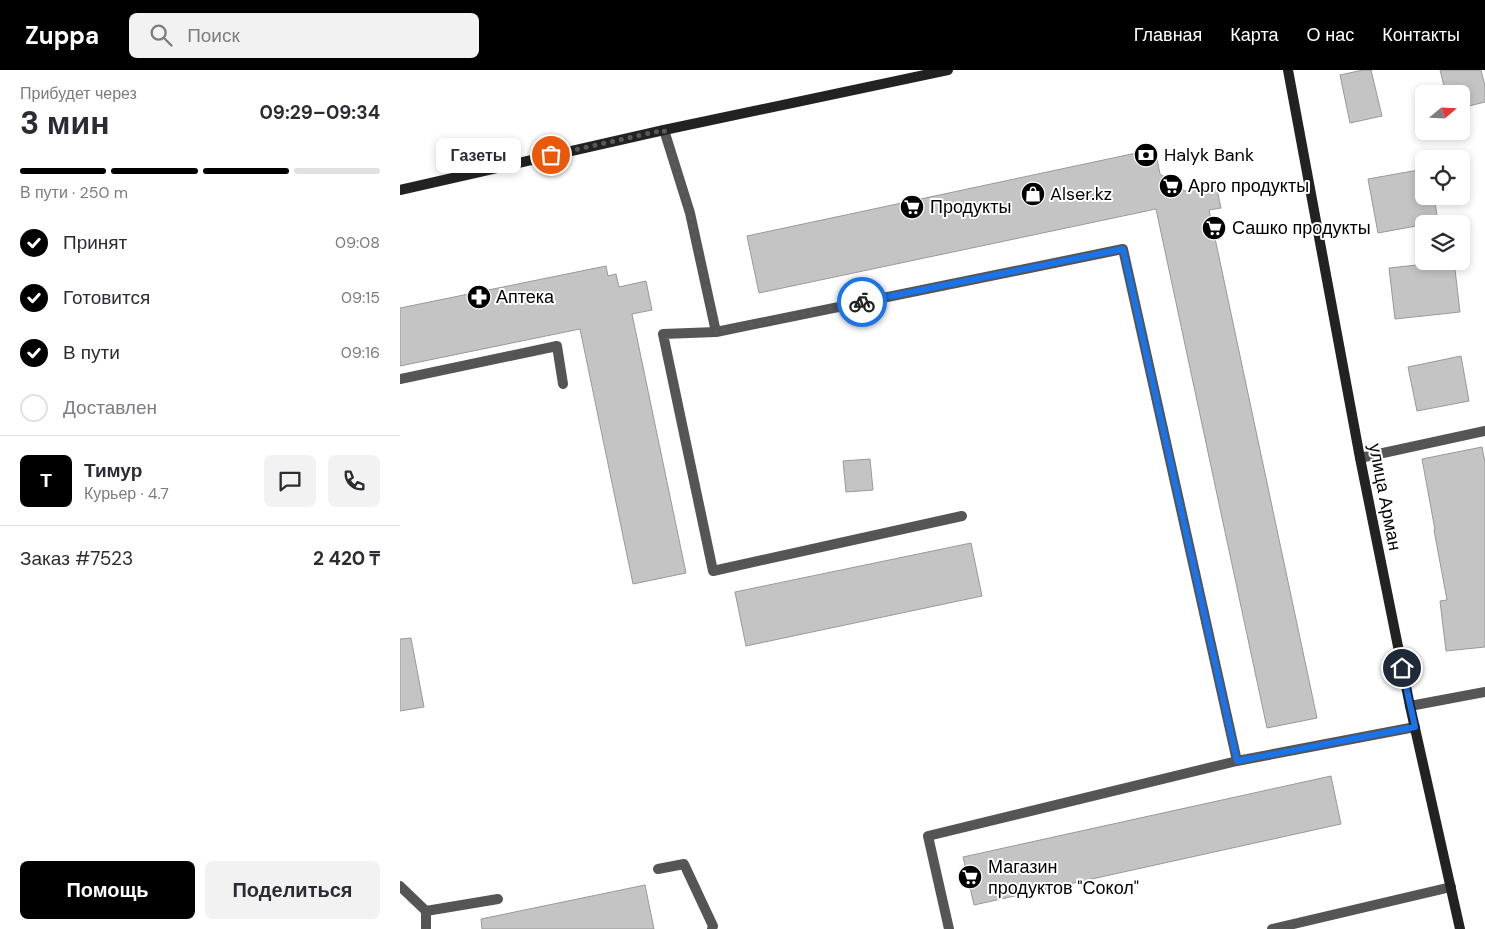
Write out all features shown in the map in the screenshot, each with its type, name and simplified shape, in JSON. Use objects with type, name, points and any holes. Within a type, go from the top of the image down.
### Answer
[{"type":"street","points":[[400,190],[664,130],[948,70]]},
{"type":"street","name":"улица Арман","points":[[1288,70],[1360,458],[1410,706],[1460,929]]},
{"type":"street","points":[[664,130],[690,213],[716,332]]},
{"type":"street","points":[[962,516],[713,571],[663,334],[716,332],[1123,249],[1237,761]]},
{"type":"street","points":[[400,379],[557,346],[564,384]]},
{"type":"street","points":[[1360,458],[1485,431]]},
{"type":"street","points":[[1410,706],[1485,692]]},
{"type":"street","points":[[949,929],[928,836],[1237,761],[1415,727]]},
{"type":"street","points":[[658,868],[684,864],[713,926],[712,929]]},
{"type":"street","points":[[400,886],[426,911],[426,929]]},
{"type":"street","points":[[1272,929],[1450,887]]},
{"type":"street","points":[[426,911],[498,899]]},
{"type":"building","points":[[1371,70],[1382,116],[1350,123],[1340,75]]},
{"type":"building","points":[[1440,70],[1481,70],[1485,86],[1485,102],[1470,106],[1470,85],[1444,85]]},
{"type":"building","points":[[1155,149],[1160,174],[1185,191],[1216,185],[1221,208],[1209,210],[1317,718],[1267,728],[1156,209],[759,293],[747,236]]},
{"type":"building","points":[[1415,171],[1415,205],[1435,205],[1437,215],[1415,215],[1415,226],[1378,233],[1368,179]]},
{"type":"building","points":[[1415,265],[1415,270],[1455,270],[1460,312],[1395,319],[1389,268]]},
{"type":"building","points":[[606,266],[608,276],[616,274],[619,287],[646,281],[652,310],[632,314],[686,573],[633,584],[580,329],[400,366],[400,308]]},
{"type":"building","points":[[1461,356],[1469,401],[1417,411],[1408,367]]},
{"type":"building","points":[[1482,447],[1485,462],[1485,647],[1446,651],[1440,601],[1447,600],[1422,459]]},
{"type":"building","points":[[870,459],[873,490],[846,492],[843,461]]},
{"type":"building","points":[[971,543],[982,596],[746,646],[735,592]]},
{"type":"building","points":[[411,638],[424,707],[400,711],[400,639]]},
{"type":"building","points":[[1331,776],[1341,824],[974,905],[963,857]]},
{"type":"building","points":[[645,885],[654,929],[482,929],[481,919]]},
{"type":"way so far","points":[[551,155],[664,130],[690,213],[716,332],[862,302]]},
{"type":"place","name":"Газеты","points":[[551,155]]},
{"type":"place","name":"Halyk Bank","points":[[1146,155]]},
{"type":"place","name":"Арго продукты","points":[[1171,186]]},
{"type":"place","name":"Alser.kz","points":[[1033,194]]},
{"type":"place","name":"Продукты","points":[[912,207]]},
{"type":"place","name":"Сашко продукты","points":[[1214,228]]},
{"type":"place","name":"Аптека","points":[[479,297]]},
{"type":"place","name":"Магазин продуктов \"Сокол\"","points":[[970,877]]},
{"type":"route","points":[[862,302],[1123,249],[1237,761],[1415,727],[1402,668]]}]
